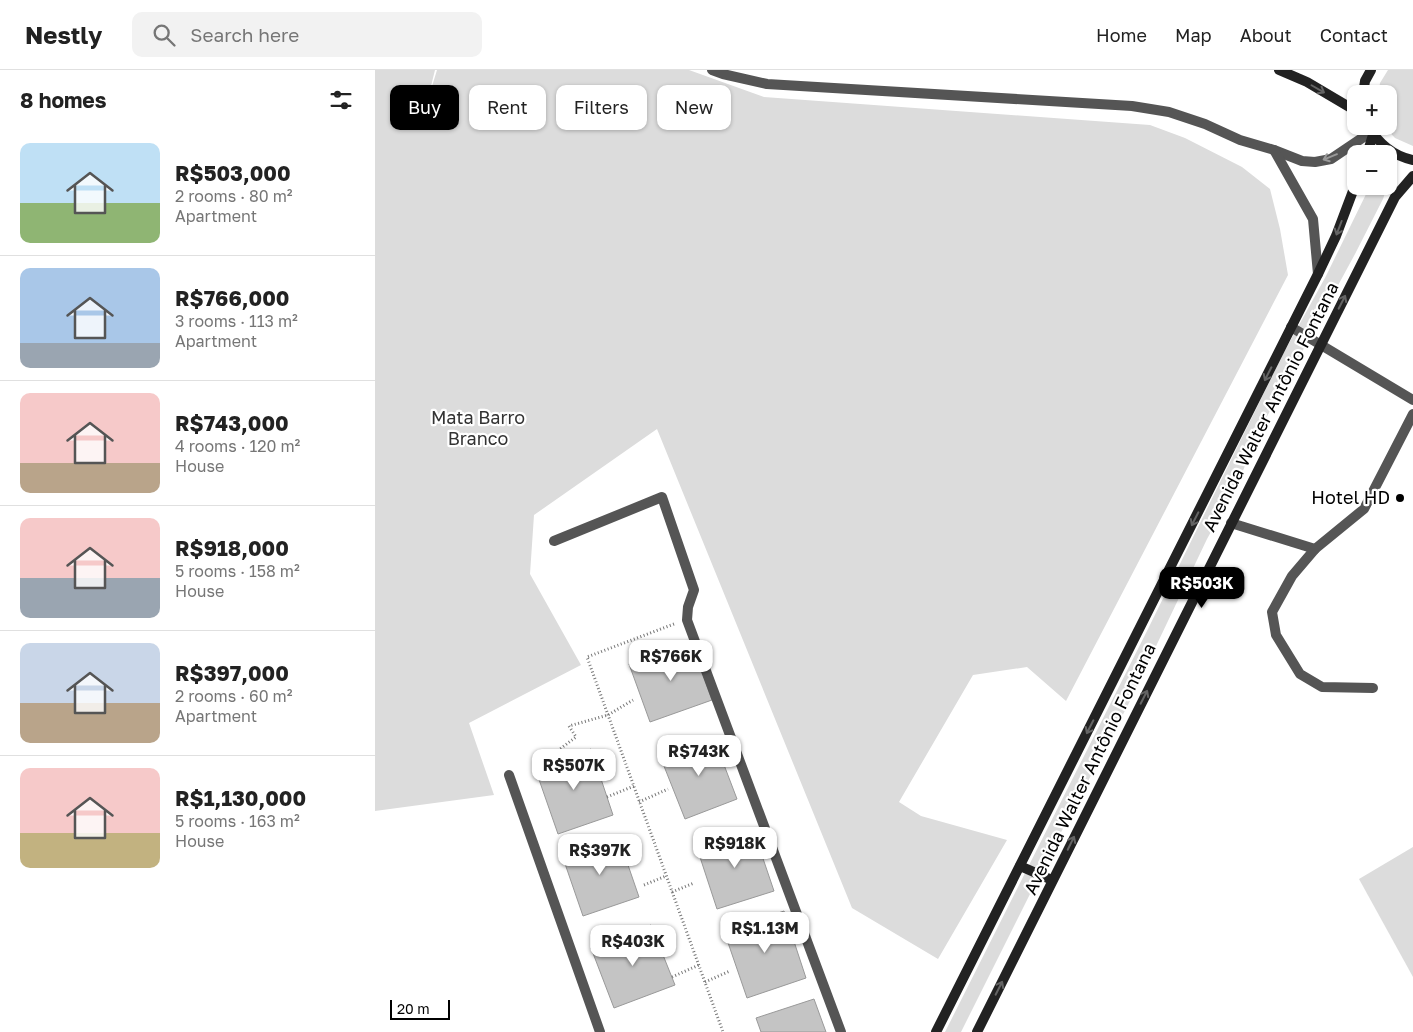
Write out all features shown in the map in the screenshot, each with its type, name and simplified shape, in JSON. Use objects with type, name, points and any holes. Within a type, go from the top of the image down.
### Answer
[{"type":"main road","points":[[1279,70],[1307,82],[1347,105]]},
{"type":"main road","points":[[1364,85],[1371,70]]},
{"type":"main road","points":[[1375,135],[1387,149],[1413,160]]},
{"type":"main road","name":"Avenida Walter Antônio Fontana","points":[[977,1032],[1395,197],[1413,176]]},
{"type":"main road","name":"Avenida Walter Antônio Fontana","points":[[937,1032],[1318,274],[1336,236],[1351,195]]},
{"type":"main road","points":[[1020,866],[1053,880]]},
{"type":"street","points":[[712,70],[767,84],[1132,106],[1169,112],[1205,124],[1240,140],[1302,161],[1315,162],[1331,159],[1365,135]]},
{"type":"street","points":[[1274,150],[1313,219],[1318,274]]},
{"type":"street","points":[[1291,328],[1413,400]]},
{"type":"street","points":[[1373,688],[1322,687],[1300,674],[1276,635],[1272,612],[1292,576],[1315,549],[1364,509],[1413,414]]},
{"type":"street","points":[[554,541],[662,497],[694,590],[688,607],[687,620],[841,1032]]},
{"type":"street","points":[[1231,523],[1315,549]]},
{"type":"street","points":[[509,775],[600,1032]]},
{"type":"path","points":[[687,620],[587,657],[723,1032]]},
{"type":"path","points":[[552,755],[576,736],[569,726],[608,715],[633,700]]},
{"type":"path","points":[[607,797],[634,786]]},
{"type":"path","points":[[639,802],[668,789]]},
{"type":"path","points":[[644,885],[666,876]]},
{"type":"path","points":[[672,892],[694,883]]},
{"type":"path","points":[[672,977],[699,965]]},
{"type":"path","points":[[705,982],[730,971]]},
{"type":"green space","name":"Mata Barro Branco","points":[[375,70],[435,70],[431,85],[390,85],[390,130],[459,130],[459,85],[432,85],[437,70],[689,70],[731,85],[657,85],[657,130],[731,130],[731,85],[764,97],[1150,125],[1185,138],[1242,167],[1270,189],[1280,229],[1288,275],[1066,701],[1027,667],[973,675],[899,802],[921,816],[1007,840],[938,959],[852,908],[657,429],[534,515],[530,574],[581,665],[469,723],[494,795],[375,811]]},
{"type":"green space","points":[[1388,70],[1413,70],[1413,146],[1392,135],[1397,135],[1397,85],[1380,85]]},
{"type":"green space","points":[[1366,195],[1384,195],[1355,254],[1264,422],[1235,489],[1207,539],[1128,705],[1058,838],[961,1032],[945,1032],[1148,629],[1283,354],[1326,276]]},
{"type":"green space","points":[[1413,847],[1413,977],[1359,879]]},
{"type":"building","points":[[692,643],[712,700],[650,722],[629,664]]},
{"type":"building","points":[[713,736],[737,799],[685,819],[660,756]]},
{"type":"building","points":[[591,749],[613,815],[558,834],[535,768]]},
{"type":"building","points":[[753,829],[774,891],[717,909],[697,848]]},
{"type":"building","points":[[618,836],[639,897],[583,916],[562,855]]},
{"type":"building","points":[[784,911],[806,978],[747,998],[724,931]]},
{"type":"building","points":[[651,925],[675,985],[614,1008],[591,948]]},
{"type":"building","points":[[814,999],[826,1032],[761,1032],[756,1018]]},
{"type":"place","name":"Hotel HD","points":[[1400,498]]}]
